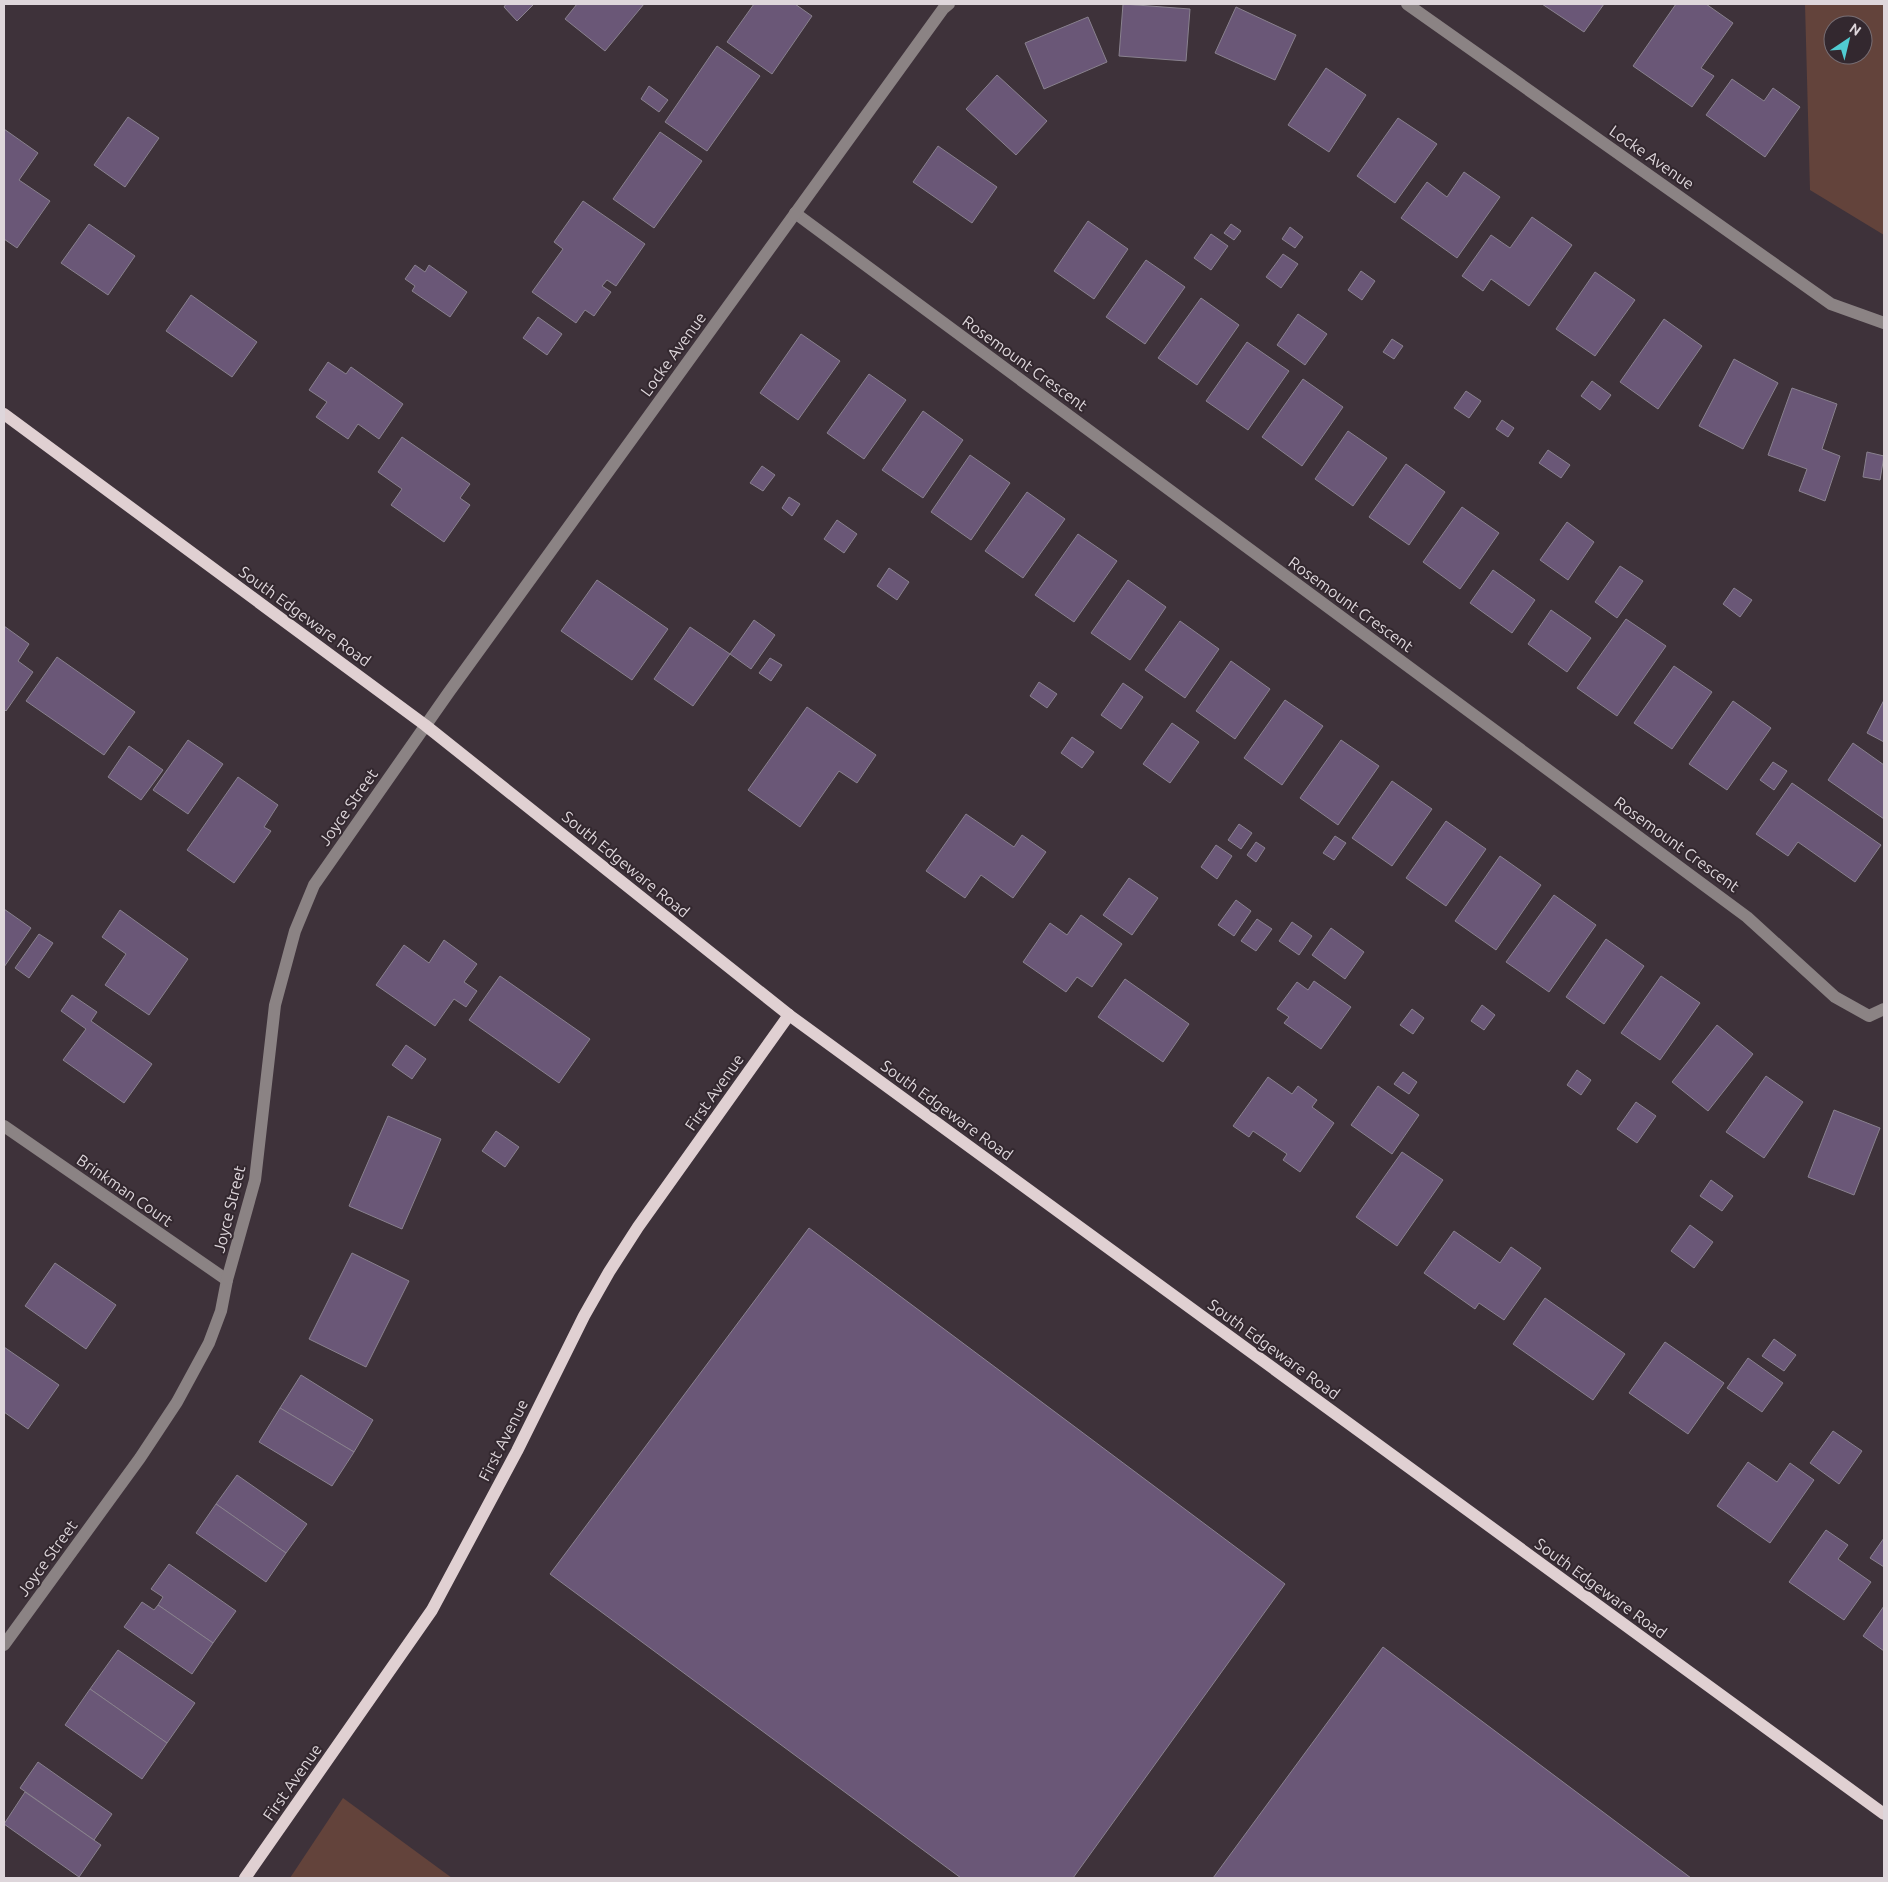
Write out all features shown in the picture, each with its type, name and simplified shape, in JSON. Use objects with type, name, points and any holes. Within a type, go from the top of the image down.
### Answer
[{"type":"main road","name":"South Edgeware Road","points":[[4,414],[425,725],[789,1015],[1884,1814]]},
{"type":"main road","name":"First Avenue","points":[[245,1878],[432,1610],[516,1451],[581,1322],[614,1265],[638,1227],[789,1015]]},
{"type":"street","name":"Locke Avenue","points":[[1407,4],[1831,304],[1884,323]]},
{"type":"street","name":"Locke Avenue","points":[[425,725],[943,5]]},
{"type":"street","name":"Rosemount Crescent","points":[[795,213],[1747,917],[1835,997],[1869,1016],[1884,1009]]},
{"type":"street","name":"Joyce Street","points":[[4,1645],[140,1458],[177,1402],[209,1343],[221,1311],[255,1180],[275,1005],[295,931],[314,885],[425,725]]},
{"type":"street","name":"Brinkman Court","points":[[4,1126],[228,1280]]},
{"type":"shaded area","points":[[1805,4],[1884,4],[1884,235],[1810,190]]},
{"type":"shaded area","points":[[343,1798],[452,1878],[290,1878]]},
{"type":"building","points":[[506,4],[534,4],[517,21],[504,7]]},
{"type":"building","points":[[577,4],[644,4],[605,51],[565,19]]},
{"type":"building","points":[[754,4],[795,4],[812,16],[772,74],[727,42]]},
{"type":"building","points":[[1123,4],[1190,9],[1186,61],[1119,56]]},
{"type":"building","points":[[1542,4],[1604,4],[1584,32]]},
{"type":"building","points":[[1676,4],[1706,4],[1733,23],[1701,68],[1714,76],[1692,107],[1633,66]]},
{"type":"building","points":[[1236,7],[1296,35],[1275,80],[1215,53]]},
{"type":"building","points":[[1088,17],[1107,62],[1044,89],[1025,43]]},
{"type":"building","points":[[717,46],[760,76],[707,151],[665,122]]},
{"type":"building","points":[[1326,68],[1366,95],[1329,152],[1288,125]]},
{"type":"building","points":[[997,75],[1047,121],[1016,155],[966,109]]},
{"type":"building","points":[[1732,79],[1764,101],[1773,88],[1800,107],[1765,157],[1706,115]]},
{"type":"building","points":[[649,86],[668,100],[659,112],[641,99]]},
{"type":"building","points":[[128,117],[159,138],[125,187],[94,165]]},
{"type":"building","points":[[1398,118],[1437,144],[1395,203],[1357,176]]},
{"type":"building","points":[[4,129],[38,153],[19,180],[50,201],[17,248],[4,239]]},
{"type":"building","points":[[660,132],[702,161],[654,228],[613,199]]},
{"type":"building","points":[[938,146],[997,187],[972,223],[913,182]]},
{"type":"building","points":[[1464,172],[1500,197],[1457,258],[1401,218],[1427,182],[1447,197]]},
{"type":"building","points":[[583,201],[645,244],[616,286],[607,280],[602,286],[611,292],[594,316],[585,310],[576,323],[532,292],[563,249],[554,242]]},
{"type":"building","points":[[1532,217],[1572,245],[1529,306],[1491,279],[1483,291],[1462,276],[1491,235],[1510,248]]},
{"type":"building","points":[[1088,221],[1128,249],[1094,299],[1054,271]]},
{"type":"building","points":[[89,224],[135,256],[108,295],[61,263]]},
{"type":"building","points":[[1231,224],[1241,231],[1234,240],[1224,233]]},
{"type":"building","points":[[1290,227],[1303,237],[1295,248],[1282,239]]},
{"type":"building","points":[[1211,234],[1228,246],[1211,270],[1194,258]]},
{"type":"building","points":[[1283,254],[1298,264],[1281,288],[1266,277]]},
{"type":"building","points":[[1146,260],[1185,287],[1145,344],[1106,317]]},
{"type":"building","points":[[415,265],[425,272],[429,265],[467,292],[450,317],[412,291],[415,286],[405,279]]},
{"type":"building","points":[[1361,271],[1375,281],[1362,300],[1348,290]]},
{"type":"building","points":[[1595,272],[1635,300],[1595,356],[1556,329]]},
{"type":"building","points":[[191,295],[257,342],[232,377],[166,331]]},
{"type":"building","points":[[1201,298],[1239,325],[1197,385],[1158,358]]},
{"type":"building","points":[[1298,314],[1327,334],[1305,365],[1277,345]]},
{"type":"building","points":[[538,317],[562,334],[547,355],[523,338]]},
{"type":"building","points":[[1664,319],[1702,346],[1658,409],[1620,382]]},
{"type":"building","points":[[801,334],[840,361],[798,420],[760,393]]},
{"type":"building","points":[[1392,339],[1403,346],[1394,359],[1383,352]]},
{"type":"building","points":[[1247,342],[1289,371],[1248,430],[1206,401]]},
{"type":"building","points":[[1734,359],[1778,383],[1743,449],[1699,426]]},
{"type":"building","points":[[328,362],[346,374],[351,367],[403,404],[379,439],[358,424],[348,439],[316,417],[327,402],[309,390]]},
{"type":"building","points":[[869,374],[906,400],[864,459],[827,433]]},
{"type":"building","points":[[1303,379],[1343,407],[1302,466],[1262,437]]},
{"type":"building","points":[[1592,381],[1611,395],[1600,410],[1581,396]]},
{"type":"building","points":[[1792,388],[1837,404],[1822,449],[1840,456],[1825,501],[1799,491],[1807,469],[1768,455]]},
{"type":"building","points":[[1466,391],[1481,401],[1469,418],[1454,408]]},
{"type":"building","points":[[923,411],[963,440],[923,498],[882,470]]},
{"type":"building","points":[[1502,420],[1514,428],[1508,437],[1496,429]]},
{"type":"building","points":[[1348,431],[1387,458],[1353,506],[1315,479]]},
{"type":"building","points":[[402,437],[470,484],[460,498],[470,505],[444,542],[391,505],[402,489],[378,472]]},
{"type":"building","points":[[1548,450],[1570,465],[1561,478],[1539,463]]},
{"type":"building","points":[[1867,452],[1884,456],[1880,480],[1863,477]]},
{"type":"building","points":[[970,455],[1010,483],[971,540],[931,512]]},
{"type":"building","points":[[1406,464],[1445,492],[1409,545],[1369,517]]},
{"type":"building","points":[[762,466],[775,475],[763,491],[750,483]]},
{"type":"building","points":[[1027,492],[1065,519],[1023,578],[985,551]]},
{"type":"building","points":[[789,497],[800,504],[792,516],[782,508]]},
{"type":"building","points":[[1462,507],[1499,533],[1460,589],[1423,562]]},
{"type":"building","points":[[837,520],[857,534],[844,553],[824,539]]},
{"type":"building","points":[[1567,522],[1594,542],[1568,580],[1540,560]]},
{"type":"building","points":[[1078,534],[1117,561],[1074,622],[1035,595]]},
{"type":"building","points":[[1620,566],[1643,581],[1617,618],[1595,602]]},
{"type":"building","points":[[889,568],[909,582],[897,600],[877,586]]},
{"type":"building","points":[[1493,570],[1535,600],[1512,633],[1470,603]]},
{"type":"building","points":[[597,580],[668,629],[632,680],[561,631]]},
{"type":"building","points":[[1128,580],[1166,607],[1130,660],[1091,633]]},
{"type":"building","points":[[1734,588],[1752,600],[1740,617],[1723,604]]},
{"type":"building","points":[[1551,610],[1591,638],[1567,672],[1528,644]]},
{"type":"building","points":[[1626,619],[1666,646],[1617,716],[1577,688]]},
{"type":"building","points":[[754,620],[775,635],[751,669],[730,654]]},
{"type":"building","points":[[1180,621],[1219,649],[1185,698],[1145,670]]},
{"type":"building","points":[[4,626],[29,644],[18,661],[33,672],[6,711],[4,709]]},
{"type":"building","points":[[690,627],[730,654],[693,706],[654,679]]},
{"type":"building","points":[[57,657],[135,712],[104,755],[26,701]]},
{"type":"building","points":[[770,658],[782,665],[771,681],[759,673]]},
{"type":"building","points":[[1231,661],[1270,689],[1235,739],[1196,711]]},
{"type":"building","points":[[1674,666],[1712,692],[1672,749],[1634,723]]},
{"type":"building","points":[[1039,682],[1057,694],[1047,708],[1030,696]]},
{"type":"building","points":[[1123,683],[1143,697],[1121,729],[1101,715]]},
{"type":"building","points":[[1285,700],[1323,726],[1282,785],[1244,758]]},
{"type":"building","points":[[1884,700],[1884,742],[1867,733]]},
{"type":"building","points":[[1733,701],[1771,728],[1727,790],[1689,764]]},
{"type":"building","points":[[807,707],[876,755],[857,783],[839,771],[800,827],[748,790]]},
{"type":"building","points":[[1172,723],[1199,742],[1170,783],[1143,764]]},
{"type":"building","points":[[1072,737],[1094,752],[1082,768],[1061,753]]},
{"type":"building","points":[[188,740],[223,764],[188,814],[153,790]]},
{"type":"building","points":[[1341,740],[1379,766],[1338,825],[1300,798]]},
{"type":"building","points":[[1853,743],[1884,765],[1884,819],[1828,780]]},
{"type":"building","points":[[129,746],[163,770],[141,800],[108,777]]},
{"type":"building","points":[[1773,762],[1787,771],[1774,790],[1760,780]]},
{"type":"building","points":[[238,777],[278,805],[264,827],[271,831],[234,883],[187,850]]},
{"type":"building","points":[[1392,781],[1432,809],[1392,866],[1352,838]]},
{"type":"building","points":[[1792,783],[1881,845],[1855,882],[1798,842],[1788,856],[1756,834]]},
{"type":"building","points":[[966,814],[1014,847],[1022,835],[1046,852],[1013,898],[981,875],[965,898],[926,871]]},
{"type":"building","points":[[1446,821],[1486,849],[1446,906],[1406,878]]},
{"type":"building","points":[[1239,824],[1252,833],[1241,849],[1228,840]]},
{"type":"building","points":[[1335,836],[1346,843],[1334,860],[1323,853]]},
{"type":"building","points":[[1256,842],[1265,848],[1256,862],[1247,855]]},
{"type":"building","points":[[1216,845],[1232,856],[1217,879],[1201,867]]},
{"type":"building","points":[[1500,856],[1541,885],[1496,950],[1455,921]]},
{"type":"building","points":[[1129,878],[1158,898],[1132,935],[1103,915]]},
{"type":"building","points":[[1554,895],[1596,925],[1549,992],[1506,962]]},
{"type":"building","points":[[1236,900],[1251,911],[1234,936],[1218,925]]},
{"type":"building","points":[[4,909],[31,928],[4,967]]},
{"type":"building","points":[[120,910],[188,959],[149,1015],[105,985],[126,954],[102,937]]},
{"type":"building","points":[[1081,915],[1122,944],[1092,987],[1077,977],[1066,992],[1023,962],[1050,923],[1067,935]]},
{"type":"building","points":[[1257,919],[1272,929],[1256,951],[1241,941]]},
{"type":"building","points":[[1292,922],[1312,936],[1299,955],[1279,941]]},
{"type":"building","points":[[1331,928],[1364,952],[1345,979],[1312,955]]},
{"type":"building","points":[[39,934],[53,943],[29,978],[15,968]]},
{"type":"building","points":[[1606,939],[1644,966],[1604,1024],[1566,997]]},
{"type":"building","points":[[444,940],[477,964],[464,982],[477,991],[466,1007],[454,999],[435,1026],[376,985],[404,945],[429,963]]},
{"type":"building","points":[[500,976],[590,1039],[559,1083],[469,1020]]},
{"type":"building","points":[[1661,976],[1700,1003],[1660,1060],[1621,1033]]},
{"type":"building","points":[[1125,979],[1189,1024],[1163,1062],[1098,1017]]},
{"type":"building","points":[[1314,981],[1351,1007],[1321,1049],[1284,1023],[1289,1017],[1277,1009],[1297,982],[1308,990]]},
{"type":"building","points":[[72,995],[97,1012],[91,1021],[152,1064],[124,1103],[63,1060],[86,1029],[61,1011]]},
{"type":"building","points":[[1482,1005],[1495,1015],[1484,1030],[1471,1021]]},
{"type":"building","points":[[1412,1009],[1424,1018],[1413,1034],[1400,1025]]},
{"type":"building","points":[[1717,1025],[1753,1054],[1708,1111],[1672,1082]]},
{"type":"building","points":[[406,1045],[426,1059],[412,1079],[392,1065]]},
{"type":"building","points":[[1577,1070],[1591,1080],[1581,1095],[1567,1085]]},
{"type":"building","points":[[1403,1072],[1417,1082],[1409,1094],[1394,1084]]},
{"type":"building","points":[[1766,1076],[1803,1102],[1764,1158],[1726,1132]]},
{"type":"building","points":[[1268,1077],[1292,1094],[1298,1086],[1317,1100],[1312,1107],[1334,1123],[1300,1172],[1283,1160],[1287,1154],[1253,1131],[1249,1137],[1233,1126]]},
{"type":"building","points":[[1378,1086],[1419,1115],[1392,1154],[1351,1125]]},
{"type":"building","points":[[1636,1102],[1656,1116],[1637,1143],[1617,1129]]},
{"type":"building","points":[[1834,1110],[1880,1128],[1854,1195],[1808,1177]]},
{"type":"building","points":[[388,1116],[441,1139],[402,1229],[349,1206]]},
{"type":"building","points":[[496,1131],[519,1147],[505,1167],[482,1151]]},
{"type":"building","points":[[1402,1152],[1443,1180],[1397,1246],[1356,1217]]},
{"type":"building","points":[[1711,1180],[1733,1196],[1722,1211],[1700,1196]]},
{"type":"building","points":[[1690,1225],[1713,1242],[1694,1268],[1671,1251]]},
{"type":"building","points":[[809,1228],[1285,1584],[1073,1878],[961,1878],[550,1574]]},
{"type":"building","points":[[1454,1231],[1500,1263],[1511,1247],[1541,1268],[1504,1320],[1479,1303],[1475,1309],[1424,1273]]},
{"type":"building","points":[[352,1253],[409,1281],[366,1367],[309,1339]]},
{"type":"building","points":[[55,1263],[116,1305],[86,1349],[25,1306]]},
{"type":"building","points":[[1545,1298],[1625,1354],[1593,1400],[1513,1344]]},
{"type":"building","points":[[1774,1339],[1796,1355],[1784,1371],[1762,1356]]},
{"type":"building","points":[[1665,1342],[1724,1383],[1688,1434],[1629,1393]]},
{"type":"building","points":[[4,1347],[59,1385],[28,1429],[4,1412]]},
{"type":"building","points":[[1748,1358],[1783,1383],[1762,1412],[1727,1388]]},
{"type":"building","points":[[301,1375],[373,1420],[354,1452],[280,1408]]},
{"type":"building","points":[[280,1408],[354,1452],[332,1486],[259,1442]]},
{"type":"building","points":[[1833,1431],[1862,1451],[1839,1484],[1810,1463]]},
{"type":"building","points":[[1748,1462],[1777,1482],[1790,1463],[1814,1480],[1770,1543],[1717,1506]]},
{"type":"building","points":[[237,1475],[307,1524],[286,1553],[216,1504]]},
{"type":"building","points":[[216,1504],[286,1553],[266,1582],[196,1533]]},
{"type":"building","points":[[1826,1530],[1848,1545],[1838,1559],[1871,1582],[1844,1620],[1789,1582]]},
{"type":"building","points":[[1884,1538],[1884,1567],[1870,1558]]},
{"type":"building","points":[[169,1564],[236,1611],[213,1643],[158,1605],[163,1597],[151,1589]]},
{"type":"building","points":[[142,1602],[154,1610],[158,1605],[213,1643],[192,1674],[124,1627]]},
{"type":"building","points":[[1884,1606],[1884,1651],[1863,1636]]},
{"type":"building","points":[[1383,1647],[1691,1878],[1213,1878]]},
{"type":"building","points":[[118,1650],[195,1703],[167,1743],[90,1689]]},
{"type":"building","points":[[90,1689],[167,1743],[142,1779],[65,1725]]},
{"type":"building","points":[[38,1762],[112,1814],[94,1840],[20,1788]]},
{"type":"building","points":[[25,1792],[101,1845],[79,1877],[4,1824]]}]
